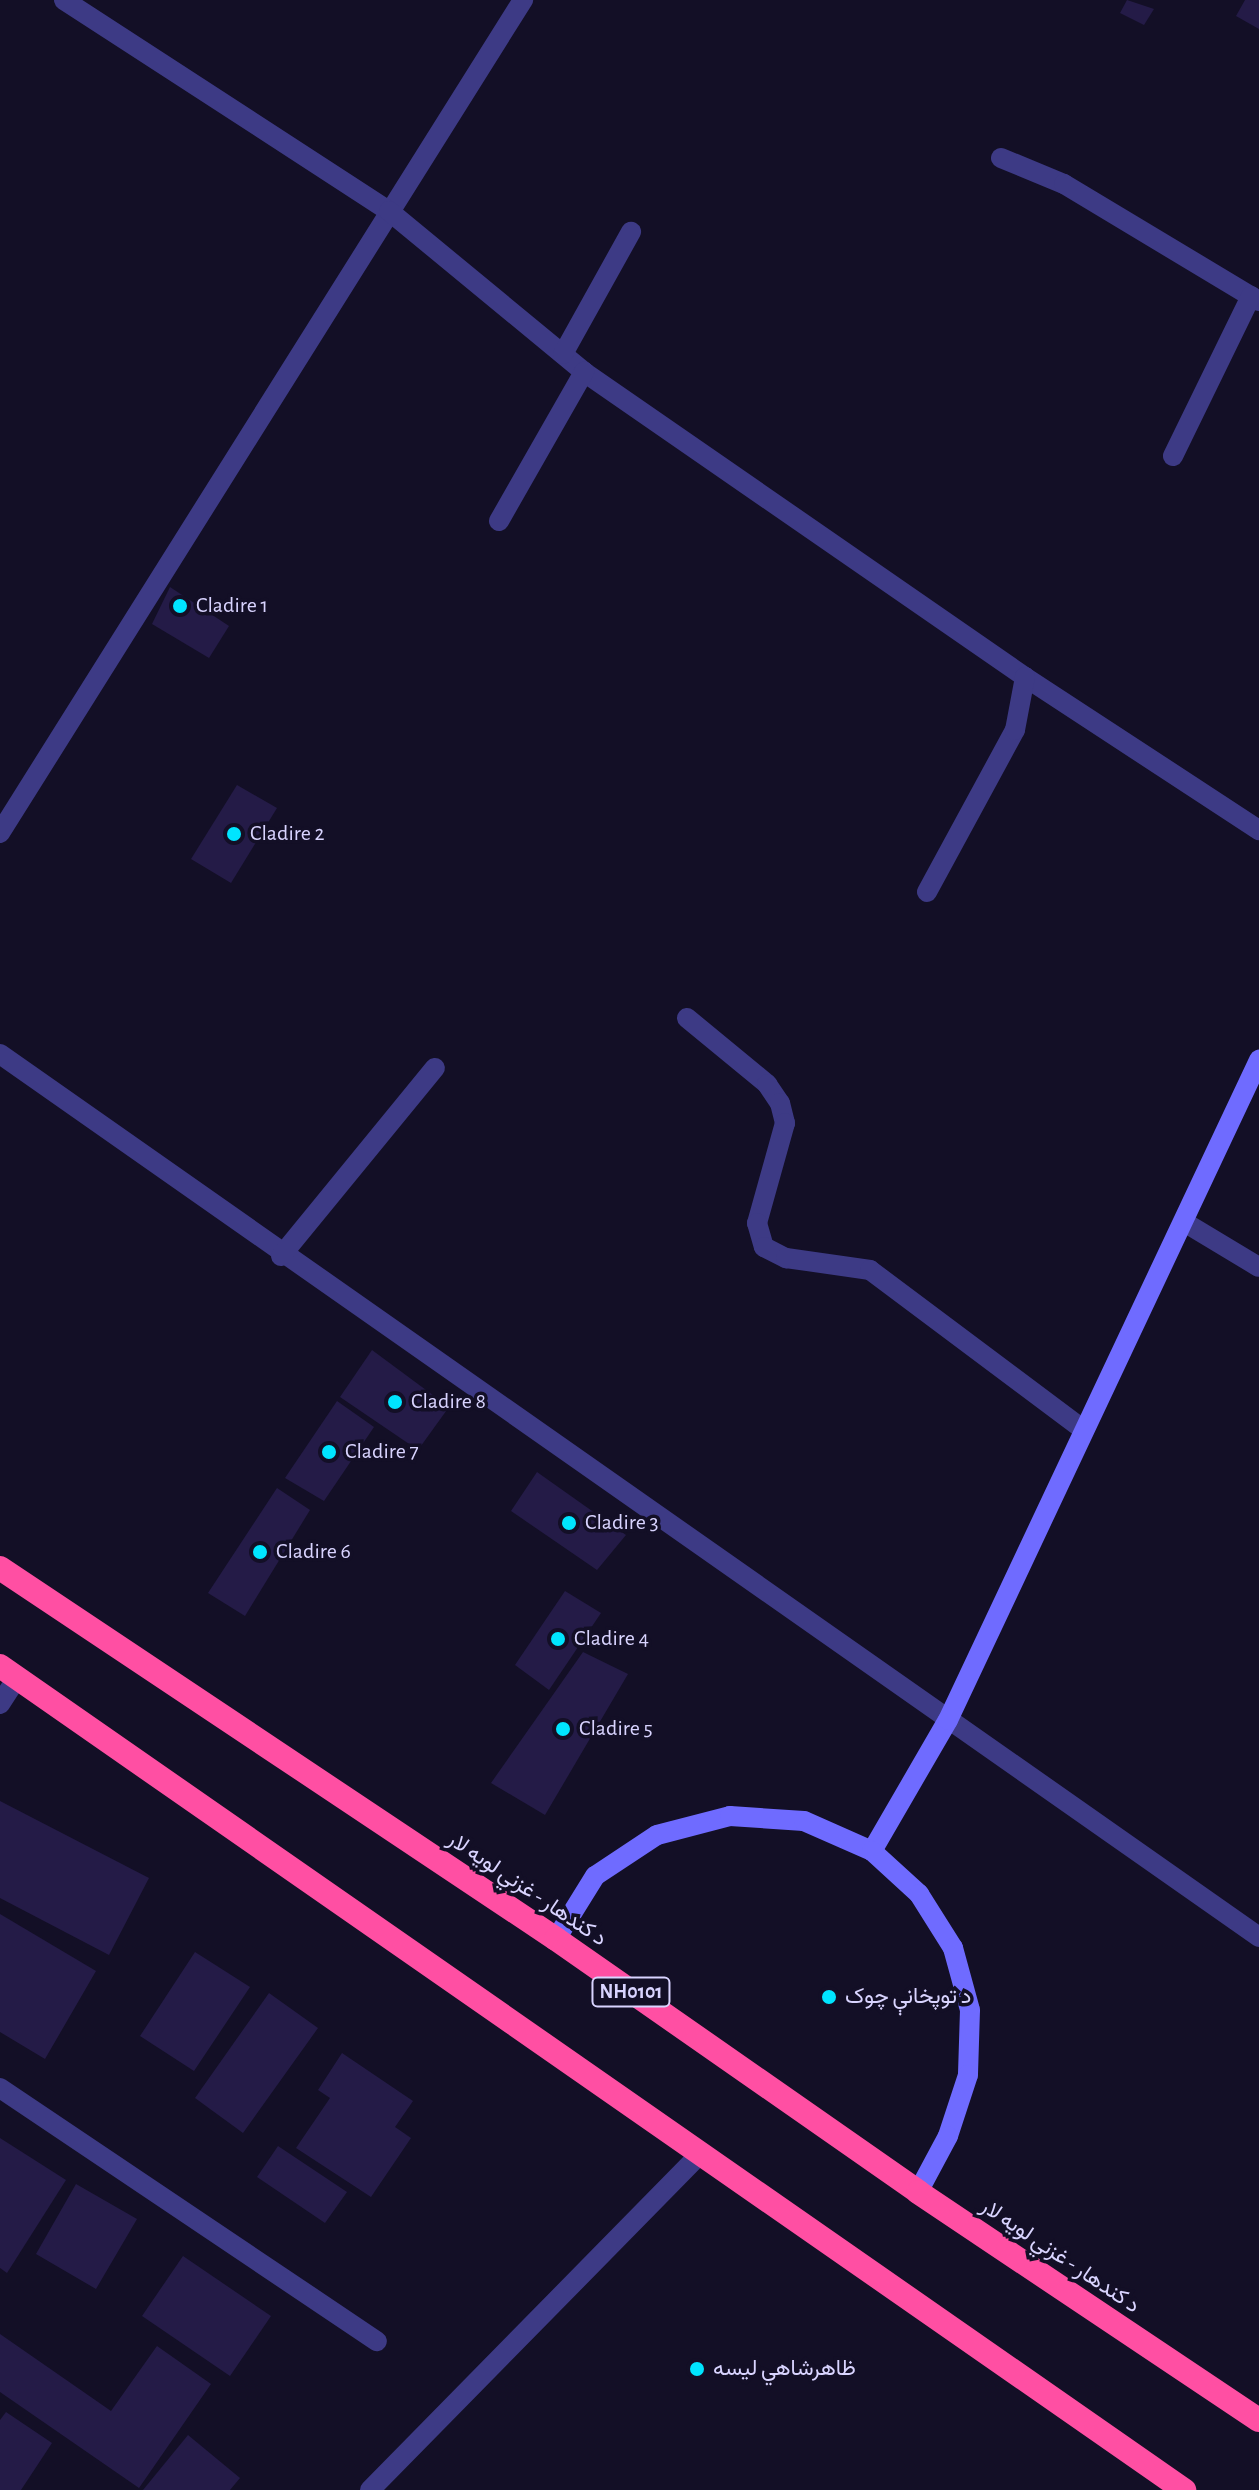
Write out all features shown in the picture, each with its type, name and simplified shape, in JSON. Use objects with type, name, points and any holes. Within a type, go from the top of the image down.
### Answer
[{"type":"highway","name":"د کندهار - غزني لويه لار","points":[[0,1568],[556,1939],[918,2192],[1259,2420]]},
{"type":"highway","points":[[9,1672],[1184,2490]]},
{"type":"street","points":[[64,0],[389,211],[584,372],[1025,677],[1259,830]]},
{"type":"street","points":[[0,833],[523,0]]},
{"type":"street","points":[[1001,158],[1064,184],[1255,299],[1173,456]]},
{"type":"street","points":[[563,354],[631,232]]},
{"type":"street","points":[[499,521],[584,372]]},
{"type":"street","points":[[927,892],[1015,730],[1025,677]]},
{"type":"street","points":[[687,1018],[767,1084],[780,1103],[785,1123],[757,1223],[764,1247],[786,1258],[870,1270],[1084,1430]]},
{"type":"street","points":[[0,1054],[281,1256],[1259,1937]]},
{"type":"street","points":[[872,1851],[948,1720],[1259,1060]]},
{"type":"street","points":[[281,1256],[435,1068]]},
{"type":"street","points":[[1184,1222],[1259,1267]]},
{"type":"street","points":[[0,1704],[9,1672]]},
{"type":"street","points":[[556,1939],[595,1876],[657,1835],[730,1816],[804,1821],[872,1851],[919,1894],[953,1948],[970,2010],[968,2075],[948,2136],[918,2192]]},
{"type":"street","points":[[0,2088],[377,2341]]},
{"type":"street","points":[[370,2490],[701,2153]]},
{"type":"building","points":[[1127,0],[1154,9],[1144,25],[1120,13]]},
{"type":"building","points":[[1245,0],[1259,0],[1259,29],[1236,16]]},
{"type":"building","name":"Cladire 1","points":[[170,587],[229,626],[209,658],[152,624]]},
{"type":"building","name":"Cladire 2","points":[[237,785],[277,808],[231,883],[191,859]]},
{"type":"building","name":"Cladire 8","points":[[372,1350],[449,1407],[418,1450],[340,1397]]},
{"type":"building","name":"Cladire 7","points":[[337,1401],[374,1427],[324,1501],[285,1478]]},
{"type":"building","name":"Cladire 3","points":[[537,1472],[626,1535],[597,1570],[511,1511]]},
{"type":"building","name":"Cladire 6","points":[[277,1488],[310,1510],[245,1616],[208,1593]]},
{"type":"building","name":"Cladire 4","points":[[565,1591],[601,1613],[549,1690],[515,1665]]},
{"type":"building","name":"Cladire 5","points":[[583,1652],[628,1674],[545,1815],[491,1783]]},
{"type":"building","points":[[0,1801],[149,1878],[109,1955],[0,1898]]},
{"type":"building","points":[[0,1914],[96,1971],[45,2059],[0,2032]]},
{"type":"building","points":[[195,1952],[250,1987],[194,2071],[140,2036]]},
{"type":"building","points":[[269,1993],[318,2028],[243,2133],[195,2098]]},
{"type":"building","points":[[342,2053],[413,2101],[395,2127],[411,2138],[371,2197],[296,2148],[330,2098],[318,2090]]},
{"type":"building","points":[[0,2138],[66,2180],[7,2273],[0,2268]]},
{"type":"building","points":[[278,2146],[347,2192],[325,2223],[257,2177]]},
{"type":"building","points":[[76,2184],[137,2219],[96,2289],[36,2254]]},
{"type":"building","points":[[183,2256],[271,2316],[230,2376],[142,2316]]},
{"type":"building","points":[[0,2334],[111,2411],[157,2346],[211,2384],[139,2488],[0,2392]]},
{"type":"building","points":[[6,2412],[52,2443],[21,2490],[0,2490],[0,2420]]},
{"type":"building","points":[[188,2435],[240,2478],[230,2490],[143,2490]]},
{"type":"place","name":"Cladire 1","points":[[180,606]]},
{"type":"place","name":"Cladire 2","points":[[234,834]]},
{"type":"place","name":"Cladire 8","points":[[395,1402]]},
{"type":"place","name":"Cladire 7","points":[[329,1452]]},
{"type":"place","name":"Cladire 3","points":[[569,1523]]},
{"type":"place","name":"Cladire 6","points":[[260,1552]]},
{"type":"place","name":"Cladire 4","points":[[558,1639]]},
{"type":"place","name":"Cladire 5","points":[[563,1729]]},
{"type":"place","name":"د توپخانې چوک","points":[[829,1997]]},
{"type":"place","name":"ظاهرشاهي لیسه","points":[[697,2369]]}]
